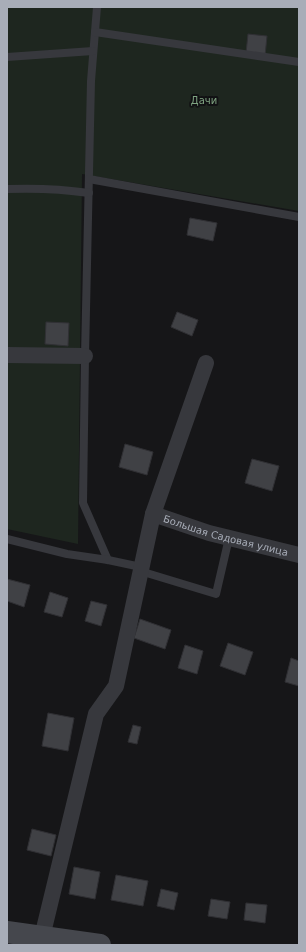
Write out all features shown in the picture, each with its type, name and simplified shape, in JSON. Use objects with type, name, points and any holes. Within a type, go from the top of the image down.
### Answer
[{"type":"street","points":[[7,356],[84,356]]},
{"type":"street","points":[[42,937],[96,714],[116,686],[153,514],[206,363]]},
{"type":"street","name":"Большая Садовая улица","points":[[153,514],[209,533],[299,555]]},
{"type":"street","points":[[9,937],[42,937],[100,945]]},
{"type":"lane","points":[[97,7],[91,81],[84,356],[83,503],[108,560]]},
{"type":"lane","points":[[95,32],[299,62]]},
{"type":"lane","points":[[7,57],[93,51]]},
{"type":"lane","points":[[89,180],[299,217]]},
{"type":"lane","points":[[7,190],[28,188],[61,189],[89,193]]},
{"type":"lane","points":[[7,539],[67,554],[108,560],[141,569],[216,594],[229,538]]},
{"type":"green space","name":"Дачи","points":[[7,7],[299,7],[299,211],[82,174],[78,544],[7,529]]},
{"type":"building","points":[[248,34],[267,36],[265,56],[246,53]]},
{"type":"building","points":[[190,218],[217,223],[213,241],[187,235]]},
{"type":"building","points":[[177,312],[198,320],[192,336],[171,327]]},
{"type":"building","points":[[46,322],[69,323],[68,346],[45,344]]},
{"type":"building","points":[[125,444],[153,452],[147,475],[119,467]]},
{"type":"building","points":[[252,459],[279,466],[272,491],[245,483]]},
{"type":"building","points":[[7,579],[30,585],[24,607],[7,601]]},
{"type":"building","points":[[50,592],[68,598],[62,617],[44,612]]},
{"type":"building","points":[[91,601],[107,605],[101,626],[85,621]]},
{"type":"building","points":[[140,619],[171,630],[165,649],[134,638]]},
{"type":"building","points":[[228,643],[253,652],[245,675],[220,666]]},
{"type":"building","points":[[185,645],[203,651],[197,674],[178,668]]},
{"type":"building","points":[[291,658],[299,661],[299,686],[285,682]]},
{"type":"building","points":[[48,713],[74,718],[68,751],[42,746]]},
{"type":"building","points":[[133,725],[141,727],[137,744],[128,742]]},
{"type":"building","points":[[32,829],[56,835],[51,856],[27,850]]},
{"type":"building","points":[[74,867],[100,872],[95,899],[69,894]]},
{"type":"building","points":[[116,875],[148,881],[143,906],[111,900]]},
{"type":"building","points":[[161,889],[178,893],[174,910],[157,906]]},
{"type":"building","points":[[211,899],[230,902],[227,919],[208,916]]},
{"type":"building","points":[[246,903],[267,905],[265,923],[244,920]]}]
